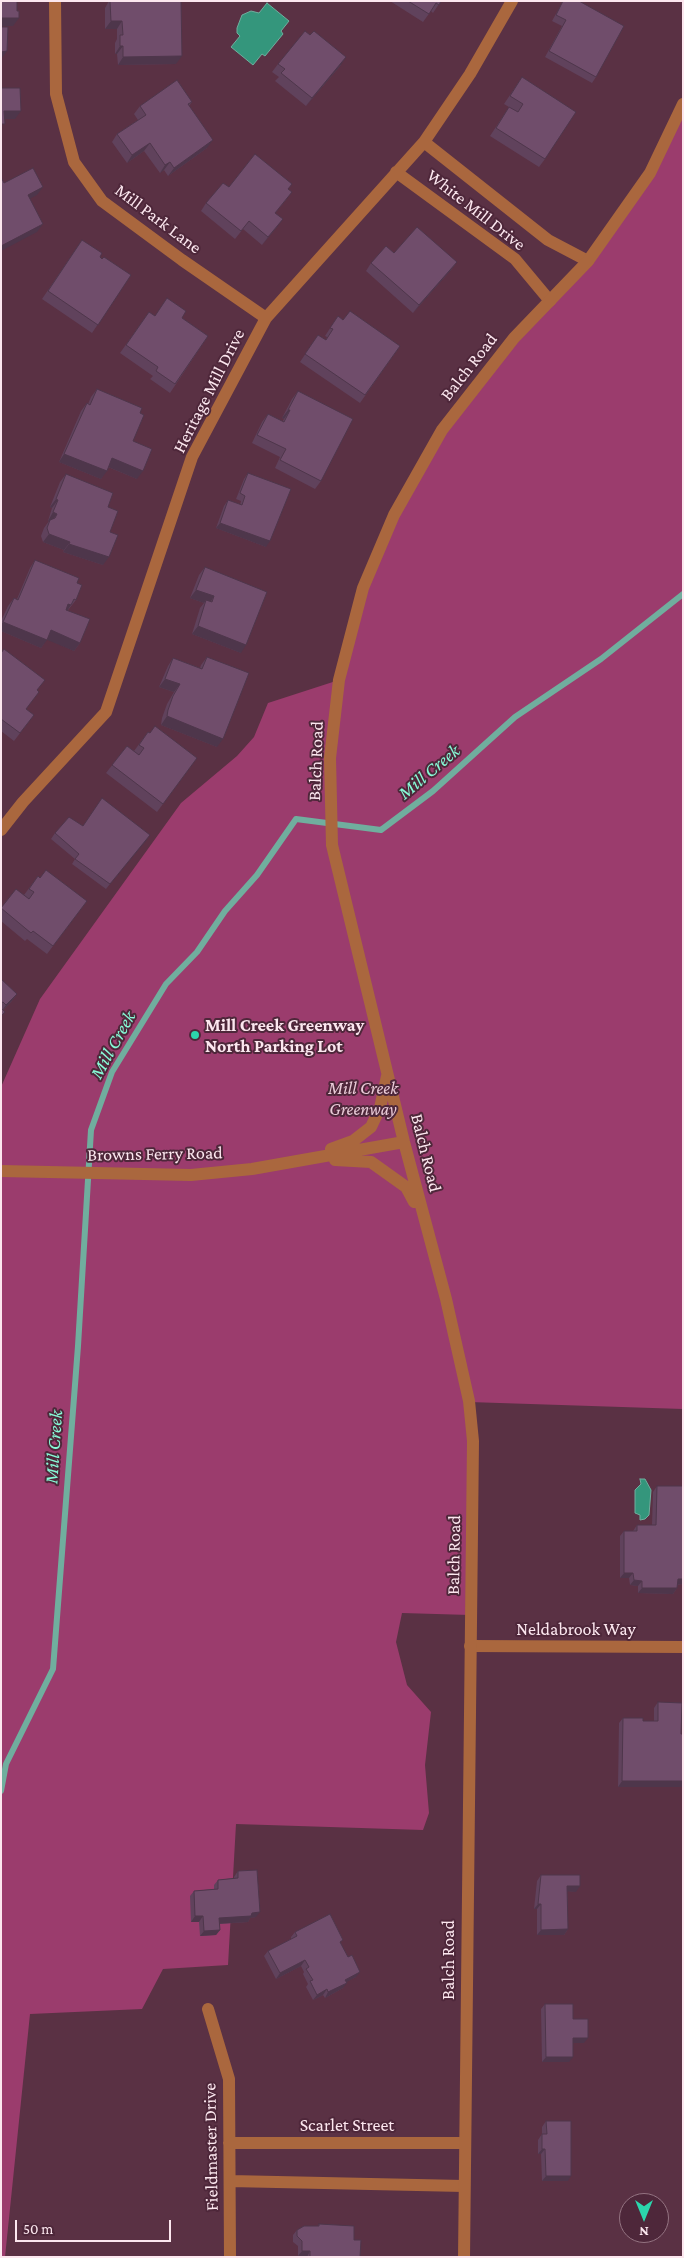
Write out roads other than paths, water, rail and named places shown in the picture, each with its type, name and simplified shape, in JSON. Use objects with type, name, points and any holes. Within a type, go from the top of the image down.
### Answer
[{"type":"street","name":"Mill Park Lane","points":[[55,1],[56,94],[74,162],[102,201],[182,260],[266,318]]},
{"type":"street","name":"Heritage Mill Drive","points":[[1,830],[23,802],[106,712],[192,457],[266,318],[424,142],[470,74],[512,1]]},
{"type":"street","name":"Balch Road","points":[[464,2257],[473,1441],[469,1402],[446,1299],[404,1142],[332,845],[330,758],[339,680],[360,597],[394,515],[442,430],[514,338],[588,261],[650,173],[683,104]]},
{"type":"street","name":"White Mill Drive","points":[[424,142],[548,240],[588,261]]},
{"type":"street","name":"White Mill Drive","points":[[396,172],[514,259],[550,301]]},
{"type":"street","name":"Browns Ferry Road","points":[[308,1158],[353,1141],[371,1127],[380,1108],[388,1074]]},
{"type":"street","name":"Browns Ferry Road","points":[[1,1171],[191,1175],[252,1169],[404,1142]]},
{"type":"street","name":"Browns Ferry Road","points":[[308,1158],[371,1162],[406,1187],[425,1225]]},
{"type":"street","name":"Neldabrook Way","points":[[470,1646],[683,1647]]},
{"type":"street","name":"Fieldmaster Drive","points":[[208,2009],[229,2079],[230,2257]]},
{"type":"street","name":"Scarlet Street","points":[[229,2143],[464,2143]]},
{"type":"street","points":[[230,2181],[464,2186]]},
{"type":"waterway","name":"Mill Creek","points":[[1,1791],[6,1764],[53,1669],[78,1346],[91,1130],[112,1072],[166,984],[197,952],[225,911],[257,875],[296,819],[381,830],[433,791],[515,717],[601,659],[683,594]]},
{"type":"place","name":"Mill Creek Greenway North Parking Lot","points":[[195,1035]]},
{"type":"park label","name":"Mill Creek Greenway","points":[[363,1098]]}]
